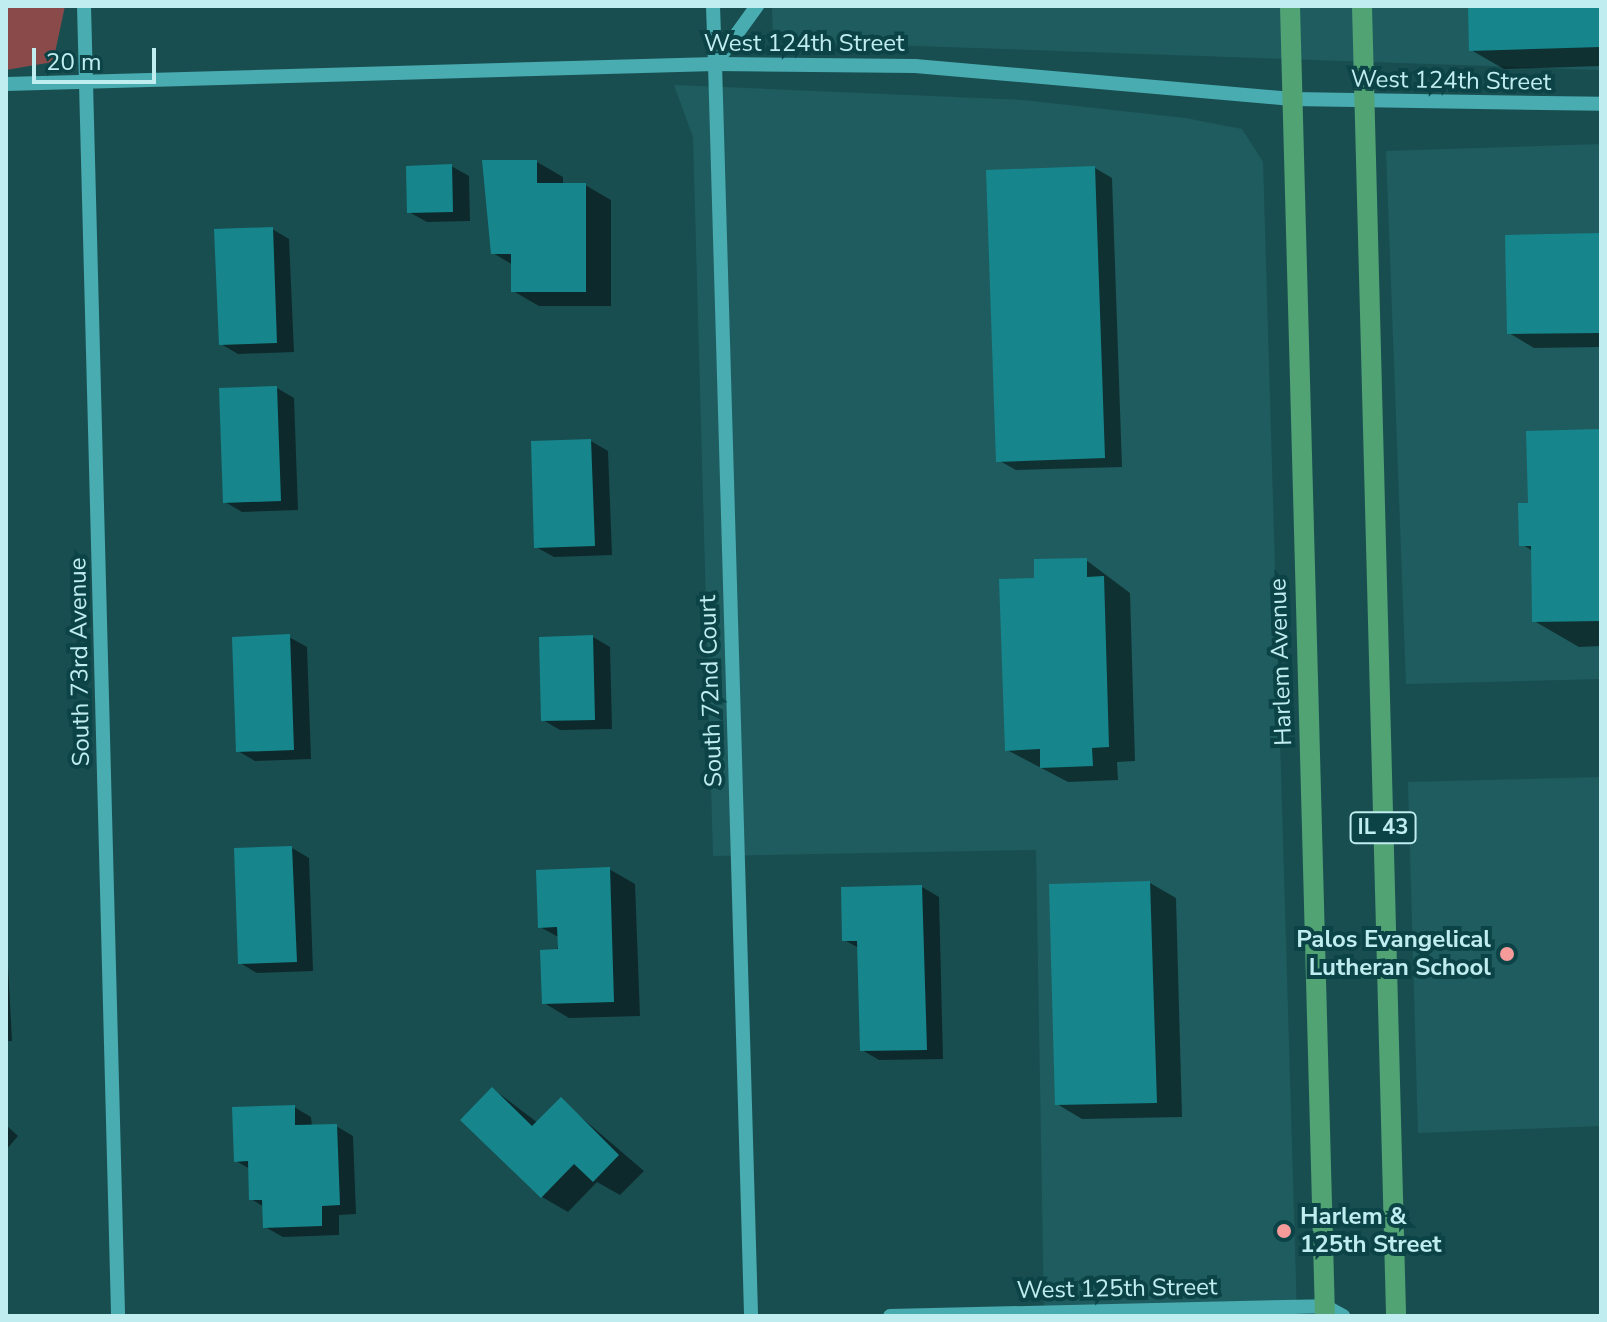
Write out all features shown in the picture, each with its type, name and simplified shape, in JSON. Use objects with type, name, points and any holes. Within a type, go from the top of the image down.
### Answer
[{"type":"main road","name":"Harlem Avenue","points":[[1290,6],[1331,1313]]},
{"type":"main road","name":"IL 43","points":[[1362,6],[1396,1316]]},
{"type":"street","name":"South 73rd Avenue","points":[[84,6],[118,1316]]},
{"type":"street","name":"South 72nd Court","points":[[713,6],[751,1316]]},
{"type":"street","points":[[715,64],[757,6]]},
{"type":"street","name":"West 124th Street","points":[[6,84],[715,64],[1045,74],[1292,99],[1365,103],[1601,104]]},
{"type":"street","name":"West 125th Street","points":[[890,1316],[1331,1313]]},
{"type":"shaded area","points":[[6,6],[65,6],[53,62],[6,70]]},
{"type":"shaded area","points":[[772,6],[1601,6],[1601,70],[773,41]]},
{"type":"shaded area","points":[[674,85],[1023,100],[1185,118],[1242,129],[1263,162],[1297,1316],[1044,1316],[1036,850],[713,856],[693,137]]},
{"type":"shaded area","points":[[1601,144],[1601,679],[1406,684],[1386,151]]},
{"type":"shaded area","name":"Palos Evangelical Lutheran School","points":[[1601,777],[1601,1126],[1418,1133],[1408,782]]},
{"type":"building","points":[[1468,6],[1601,6],[1601,47],[1469,51]]},
{"type":"building","points":[[482,160],[537,160],[537,183],[586,183],[586,292],[511,292],[511,254],[491,254]]},
{"type":"building","points":[[452,164],[453,212],[407,213],[406,166]]},
{"type":"building","points":[[1095,166],[1105,458],[996,462],[986,170]]},
{"type":"building","points":[[273,227],[277,343],[219,345],[214,229]]},
{"type":"building","points":[[1601,233],[1601,333],[1507,334],[1505,235]]},
{"type":"building","points":[[277,386],[281,501],[223,503],[219,388]]},
{"type":"building","points":[[1601,429],[1601,621],[1532,622],[1531,546],[1519,546],[1518,503],[1528,503],[1526,431]]},
{"type":"building","points":[[591,439],[595,546],[534,548],[531,441]]},
{"type":"building","points":[[1087,558],[1087,577],[1104,576],[1109,747],[1092,748],[1093,766],[1040,768],[1040,749],[1005,751],[999,579],[1034,578],[1034,559]]},
{"type":"building","points":[[290,634],[294,750],[236,752],[232,637]]},
{"type":"building","points":[[593,635],[595,720],[541,721],[539,637]]},
{"type":"building","points":[[292,846],[297,962],[238,964],[234,848]]},
{"type":"building","points":[[610,867],[614,1002],[542,1004],[540,950],[558,949],[557,927],[538,928],[536,870]]},
{"type":"building","points":[[1150,881],[1157,1103],[1055,1105],[1049,884]]},
{"type":"building","points":[[922,885],[927,1050],[860,1051],[857,941],[842,941],[841,887]]},
{"type":"building","points":[[492,1087],[532,1126],[561,1097],[619,1155],[593,1182],[574,1164],[541,1198],[460,1120]]},
{"type":"building","points":[[295,1105],[295,1125],[337,1124],[340,1205],[322,1206],[322,1226],[263,1228],[262,1200],[249,1200],[248,1161],[234,1162],[232,1107]]},
{"type":"place","name":"Palos Evangelical Lutheran School","points":[[1507,954]]},
{"type":"place","name":"Harlem & 125th Street","points":[[1284,1231]]}]
